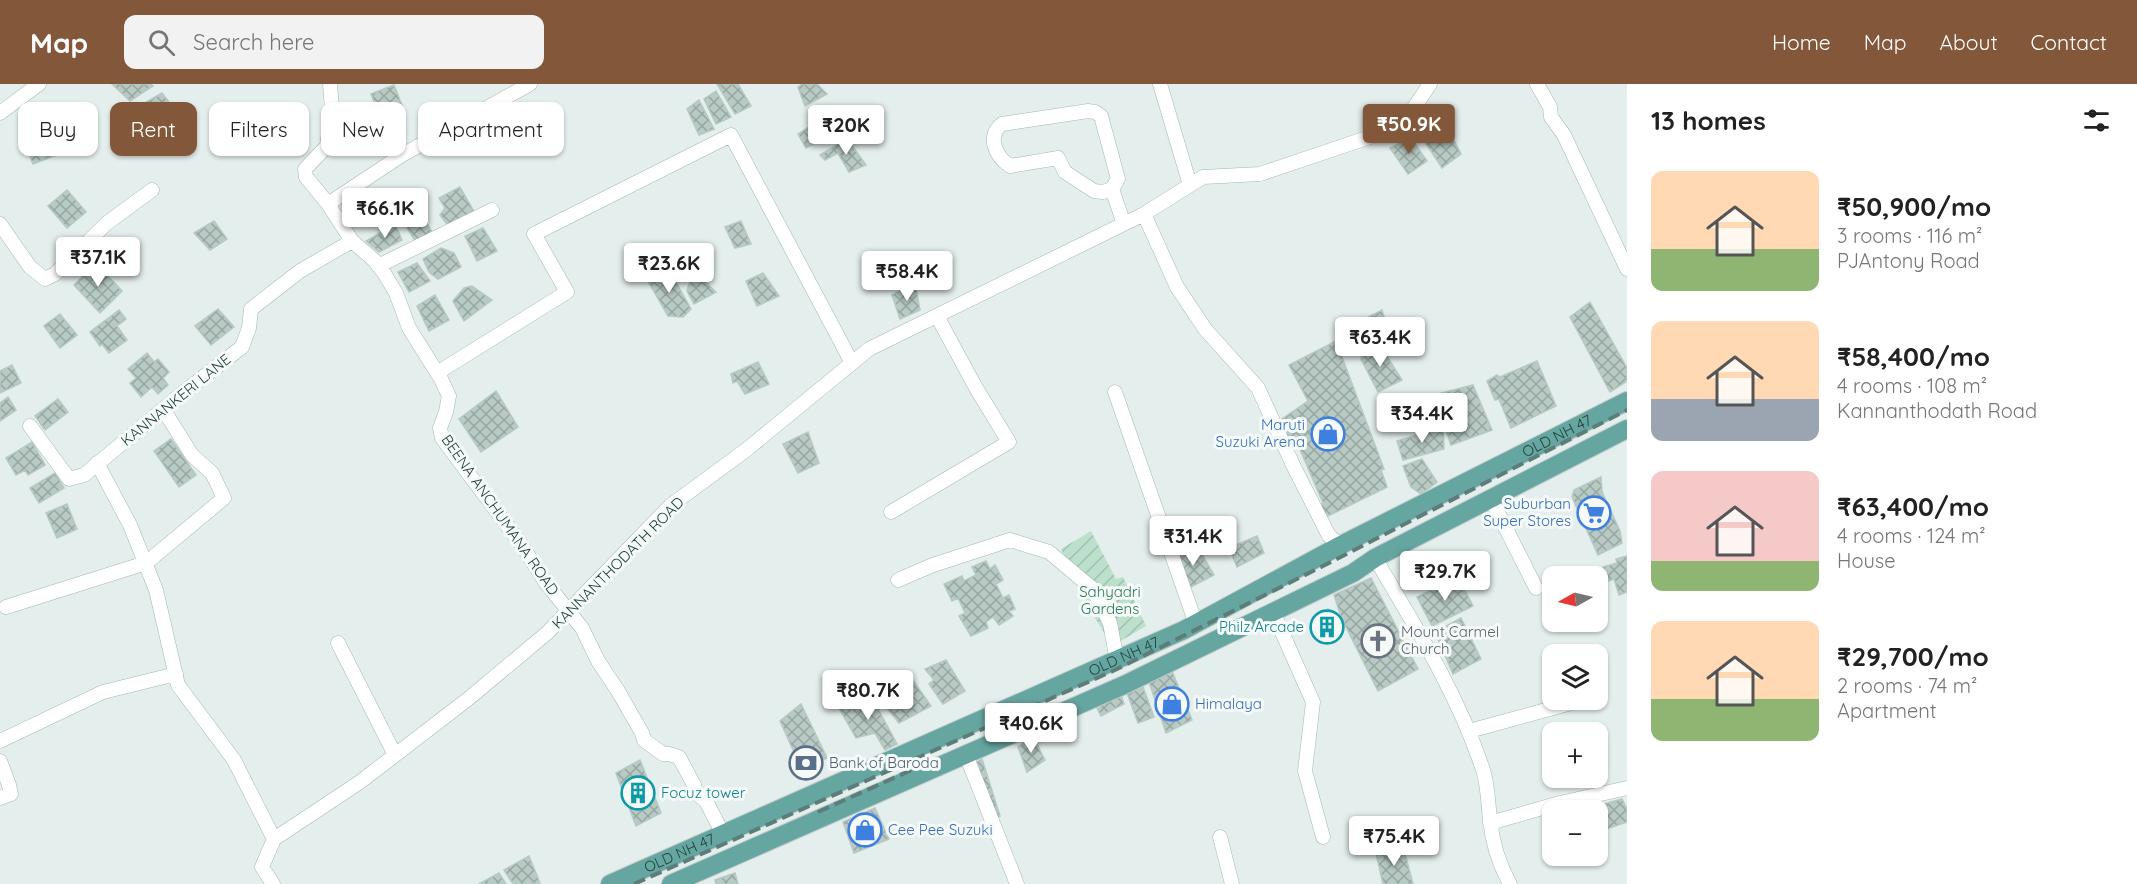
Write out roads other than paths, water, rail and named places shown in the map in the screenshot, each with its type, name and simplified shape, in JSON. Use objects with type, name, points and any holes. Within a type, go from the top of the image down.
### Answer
[{"type":"main road","name":"OLD NH 47","points":[[610,884],[1118,661],[1190,627],[1341,545],[1627,401]]},
{"type":"main road","name":"OLD NH 47","points":[[671,884],[702,877],[966,755],[1125,686],[1353,573],[1375,558],[1627,429]]},
{"type":"main road","points":[[1190,627],[1192,652]]},
{"type":"street","points":[[0,113],[39,84]]},
{"type":"street","name":"BEENA ANCHUMANA ROAD","points":[[330,84],[332,110],[327,146],[305,169],[306,177],[328,204],[352,242],[375,261],[396,293],[409,328],[449,396],[440,428],[442,438],[582,628],[598,661],[618,691],[644,740],[663,754],[679,757],[696,793],[706,801],[723,834]]},
{"type":"street","points":[[328,204],[402,156],[530,84]]},
{"type":"street","points":[[1160,84],[1190,185]]},
{"type":"street","name":"KANNANTHODATH ROAD","points":[[274,839],[360,782],[468,699],[547,633],[670,506],[746,450],[869,350],[1124,225],[1203,177],[1260,174],[1373,136],[1411,112],[1430,84]]},
{"type":"street","points":[[1537,84],[1550,107],[1551,117],[1564,135],[1627,269]]},
{"type":"street","points":[[1112,189],[1103,192],[1094,191],[1065,172],[1058,158],[1010,166],[1001,160],[996,150],[993,136],[995,129],[1002,124],[1088,111],[1101,116],[1118,179],[1112,189],[1124,225]]},
{"type":"street","points":[[437,373],[567,292],[534,234],[731,135],[852,363]]},
{"type":"street","points":[[0,224],[30,267],[45,279],[55,274],[107,223],[152,190]]},
{"type":"street","points":[[378,266],[492,210]]},
{"type":"street","points":[[1144,214],[1177,287],[1205,329],[1258,388],[1329,536],[1341,545]]},
{"type":"street","name":"KANNANKERI LANE","points":[[30,426],[69,479],[84,475],[242,347],[249,328],[251,309],[300,271],[352,242]]},
{"type":"street","points":[[891,512],[1009,442],[976,388],[937,316]]},
{"type":"street","points":[[1115,393],[1190,627]]},
{"type":"street","points":[[6,607],[146,564],[224,498],[212,473],[192,455],[163,409]]},
{"type":"street","points":[[97,463],[130,525],[156,590],[178,684],[234,760],[274,839],[262,867],[273,884]]},
{"type":"street","points":[[1491,500],[1536,588]]},
{"type":"street","points":[[898,580],[933,565],[1010,540],[1049,552],[1093,589],[1110,623],[1118,661]]},
{"type":"street","points":[[1375,558],[1422,639],[1469,731],[1484,772],[1490,823],[1499,864],[1510,884]]},
{"type":"street","points":[[1273,612],[1313,702],[1305,771],[1323,837]]},
{"type":"street","points":[[338,643],[395,755]]},
{"type":"street","points":[[0,741],[103,692],[176,674]]},
{"type":"street","points":[[1469,731],[1546,710]]},
{"type":"street","points":[[966,755],[1016,884]]},
{"type":"street","points":[[0,761],[11,794],[0,798]]},
{"type":"street","points":[[1490,823],[1560,802],[1627,788]]},
{"type":"street","points":[[1220,837],[1232,884]]},
{"type":"railway","points":[[634,884],[1115,670],[1627,410]]},
{"type":"railway","points":[[818,812],[916,768]]},
{"type":"place","name":"Maruti Suzuki Arena","points":[[1328,434]]},
{"type":"place","name":"Suburban Super Stores","points":[[1594,513]]},
{"type":"place","name":"Philz Arcade","points":[[1327,627]]},
{"type":"place","name":"Mount Carmel Church","points":[[1378,641]]},
{"type":"place","name":"Himalaya","points":[[1172,704]]},
{"type":"place","name":"Bank of Baroda","points":[[806,763]]},
{"type":"place","name":"Focuz tower","points":[[638,793]]},
{"type":"place","name":"Cee Pee Suzuki","points":[[865,830]]},
{"type":"park label","name":"Sahyadri Gardens","points":[[1110,600]]}]
